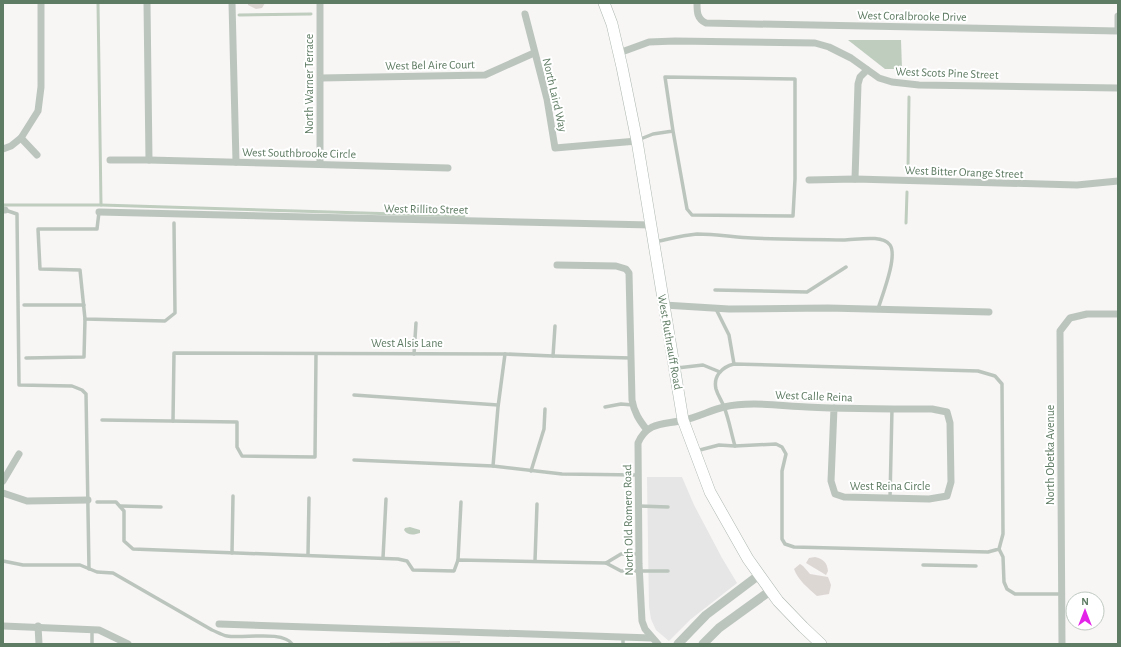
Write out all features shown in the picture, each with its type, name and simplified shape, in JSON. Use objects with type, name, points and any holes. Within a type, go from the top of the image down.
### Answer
[{"type":"main road","name":"West Ruthrauff Road","points":[[604,3],[612,24],[619,53],[637,140],[684,420],[710,492],[748,559],[781,604],[820,644]]},
{"type":"street","points":[[3,149],[21,138],[38,112],[41,87],[41,3]]},
{"type":"street","points":[[147,3],[149,160]]},
{"type":"street","points":[[232,3],[236,162]]},
{"type":"street","name":"North Warner Terrace","points":[[320,3],[320,164]]},
{"type":"street","name":"West Coralbrooke Drive","points":[[697,3],[697,14],[703,22],[706,23],[1118,31]]},
{"type":"street","name":"North Laird Way","points":[[525,14],[547,99],[555,148],[637,140]]},
{"type":"street","points":[[1118,16],[1118,31]]},
{"type":"street","name":"West Scots Pine Street","points":[[619,53],[649,42],[815,43],[829,47],[852,58],[866,70],[879,78],[892,82],[919,85],[1118,88]]},
{"type":"street","name":"West Bel Aire Court","points":[[321,78],[485,75],[534,53]]},
{"type":"street","points":[[855,179],[858,84],[860,77],[866,70]]},
{"type":"street","points":[[21,138],[37,155]]},
{"type":"street","name":"West Southbrooke Circle","points":[[110,160],[448,168]]},
{"type":"street","name":"West Bitter Orange Street","points":[[809,180],[855,179],[1077,185],[1101,184],[1118,181]]},
{"type":"street","name":"West Rillito Street","points":[[99,212],[651,225]]},
{"type":"street","points":[[557,265],[616,266],[626,269],[629,273],[634,410],[639,420],[647,430],[660,424],[684,420]]},
{"type":"street","points":[[664,305],[715,308],[878,309],[989,312]]},
{"type":"street","name":"North Obetka Avenue","points":[[1062,644],[1060,331],[1070,318],[1087,314],[1118,314]]},
{"type":"street","name":"West Calle Reina","points":[[684,420],[724,407],[745,405],[932,410],[947,412]]},
{"type":"street","name":"West Reina Circle","points":[[834,408],[832,481],[835,494],[844,497],[929,498],[947,496],[951,482],[950,423],[947,412]]},
{"type":"street","name":"North Old Romero Road","points":[[647,430],[642,435],[638,443],[639,554],[642,621],[645,629],[658,644]]},
{"type":"street","points":[[3,481],[20,454]]},
{"type":"street","points":[[3,493],[27,501],[88,500]]},
{"type":"street","points":[[678,644],[706,614],[759,575]]},
{"type":"street","points":[[703,644],[719,628],[770,590]]},
{"type":"street","points":[[219,624],[623,641],[652,638]]},
{"type":"street","points":[[3,626],[38,626],[99,630],[128,644]]},
{"type":"street","points":[[38,626],[39,644]]},
{"type":"lane","points":[[665,77],[795,79],[795,180],[793,216],[692,215],[687,209],[673,131],[665,77]]},
{"type":"lane","points":[[637,140],[653,134],[673,131]]},
{"type":"lane","points":[[4,210],[17,214],[20,386],[72,386],[82,390],[86,394],[89,569]]},
{"type":"lane","points":[[26,358],[84,357],[85,319],[80,270],[40,269],[38,229],[97,229],[99,212]]},
{"type":"lane","points":[[85,319],[165,321],[175,313],[174,223]]},
{"type":"lane","points":[[654,242],[696,234],[754,238],[844,240],[872,239],[886,241],[892,248],[893,253],[888,282],[878,309]]},
{"type":"lane","points":[[715,290],[807,292],[846,267]]},
{"type":"lane","points":[[24,305],[84,305]]},
{"type":"lane","points":[[715,308],[729,335],[734,364]]},
{"type":"lane","points":[[414,354],[416,323]]},
{"type":"lane","points":[[553,356],[555,326]]},
{"type":"lane","name":"West Alsis Lane","points":[[173,421],[174,353],[505,354],[632,358]]},
{"type":"lane","points":[[102,420],[237,422],[237,447],[242,456],[315,457],[316,354]]},
{"type":"lane","points":[[493,466],[498,405],[505,354]]},
{"type":"lane","points":[[734,446],[724,407],[716,389],[717,377],[720,372],[734,364],[978,371],[995,376],[1002,384],[1003,534],[999,549],[1003,557],[1004,582],[1007,589],[1015,594],[1062,594]]},
{"type":"lane","points":[[675,369],[703,365],[720,372]]},
{"type":"lane","points":[[354,395],[498,405]]},
{"type":"lane","points":[[605,407],[621,404],[633,405]]},
{"type":"lane","points":[[531,471],[544,429],[545,409]]},
{"type":"lane","points":[[890,498],[892,409]]},
{"type":"lane","points":[[695,451],[719,445],[734,446],[776,444],[782,447],[786,454],[782,471],[782,539],[785,544],[794,547],[988,552],[999,549]]},
{"type":"lane","points":[[354,460],[493,466],[562,474],[638,475]]},
{"type":"lane","points":[[232,553],[233,496]]},
{"type":"lane","points":[[308,555],[309,498]]},
{"type":"lane","points":[[383,558],[386,499]]},
{"type":"lane","points":[[97,502],[116,502],[124,511],[124,541],[133,549],[398,559],[407,561],[413,570],[454,571],[458,560],[461,502]]},
{"type":"lane","points":[[535,561],[537,504]]},
{"type":"lane","points":[[120,506],[162,507]]},
{"type":"lane","points":[[639,506],[668,507]]},
{"type":"lane","points":[[606,563],[621,554],[639,554]]},
{"type":"lane","points":[[458,560],[606,563],[621,571],[668,571]]},
{"type":"lane","points":[[3,561],[23,565],[80,565],[97,572],[113,573],[212,630],[228,636],[282,637],[290,641],[292,644]]},
{"type":"lane","points":[[923,565],[976,566]]},
{"type":"lane","points":[[92,629],[92,644]]},
{"type":"shaded area","points":[[248,3],[265,3],[262,8],[256,9],[248,5]]},
{"type":"shaded area","points":[[848,40],[901,40],[902,69],[885,69]]},
{"type":"shaded area","points":[[647,477],[682,477],[694,505],[737,583],[691,619],[669,641],[656,630],[651,619],[649,606]]},
{"type":"shaded area","points":[[410,527],[420,530],[420,533],[413,535],[404,530],[405,528]]},
{"type":"shaded area","points":[[815,557],[826,563],[828,571],[826,575],[806,563],[809,558]]},
{"type":"shaded area","points":[[800,564],[810,574],[828,577],[831,585],[829,594],[817,596],[804,584],[794,569]]},
{"type":"shaded area","points":[[460,641],[460,644],[390,644],[390,642]]},
{"type":"waterway","points":[[98,3],[101,205]]},
{"type":"waterway","points":[[239,15],[311,14]]},
{"type":"waterway","points":[[908,169],[909,97]]},
{"type":"waterway","points":[[906,223],[907,192]]},
{"type":"waterway","points":[[3,205],[101,205],[464,216]]}]
